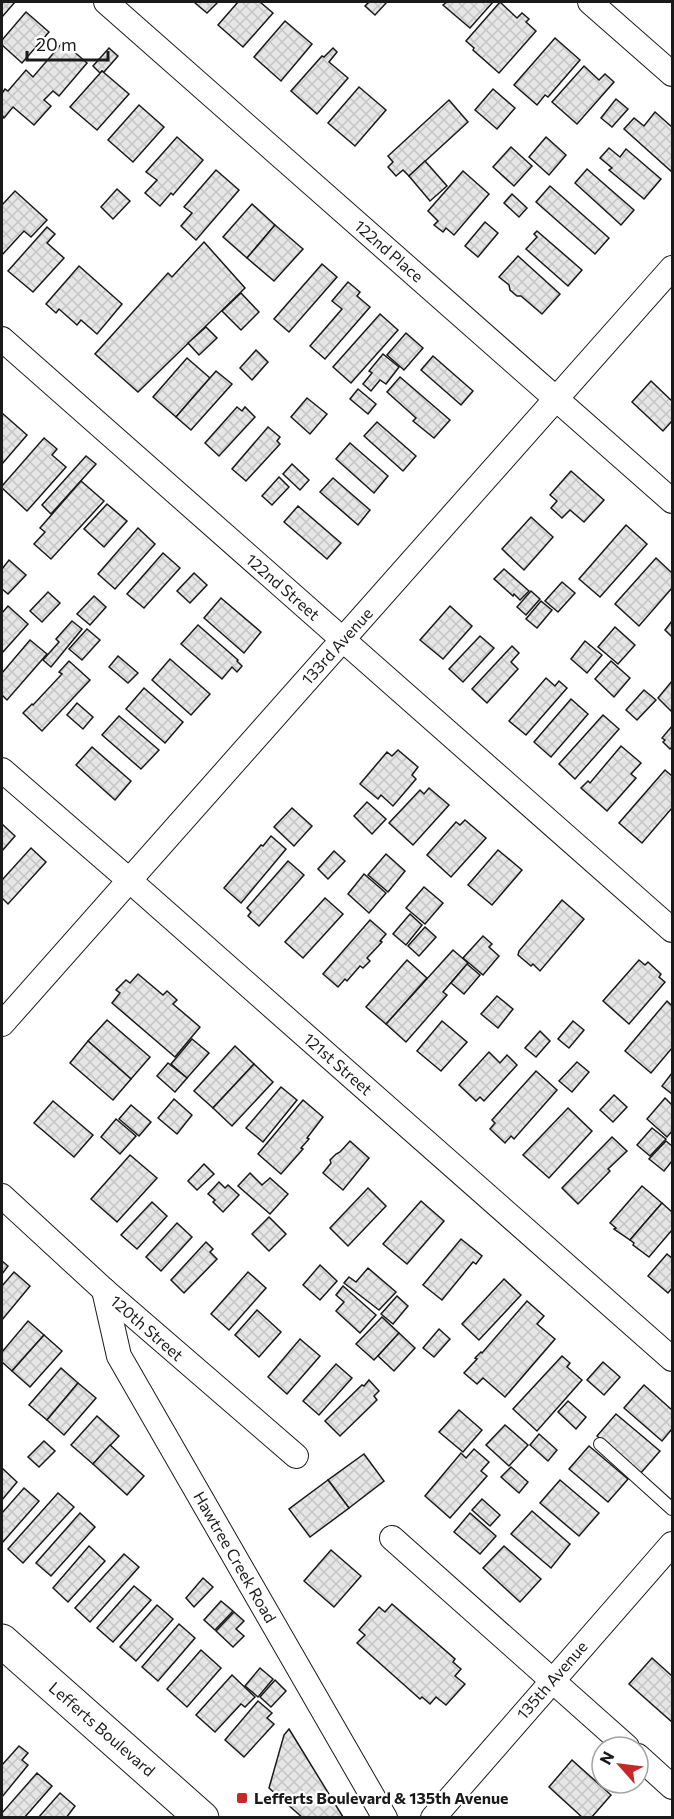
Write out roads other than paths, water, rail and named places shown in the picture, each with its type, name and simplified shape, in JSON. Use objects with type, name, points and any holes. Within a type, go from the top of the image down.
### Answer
[{"type":"main road","name":"Lefferts Boulevard","points":[[2,1641],[202,1818]]},
{"type":"street","name":"122nd Place","points":[[106,2],[672,501]]},
{"type":"street","points":[[590,2],[672,74]]},
{"type":"street","name":"133rd Avenue","points":[[2,1024],[672,268]]},
{"type":"street","name":"122nd Street","points":[[2,339],[672,930]]},
{"type":"street","name":"121st Street","points":[[2,770],[672,1359]]},
{"type":"street","name":"120th Street","points":[[2,1196],[104,1290],[296,1456]]},
{"type":"street","name":"Hawtree Creek Road","points":[[104,1290],[119,1356],[385,1818]]},
{"type":"street","points":[[392,1538],[613,1735]]},
{"type":"street","name":"135th Avenue","points":[[433,1818],[672,1544]]},
{"type":"street","points":[[650,1767],[672,1787]]},
{"type":"lane","points":[[600,1444],[672,1509]]},
{"type":"place","name":"Lefferts Boulevard & 135th Avenue","points":[[242,1798]]}]
